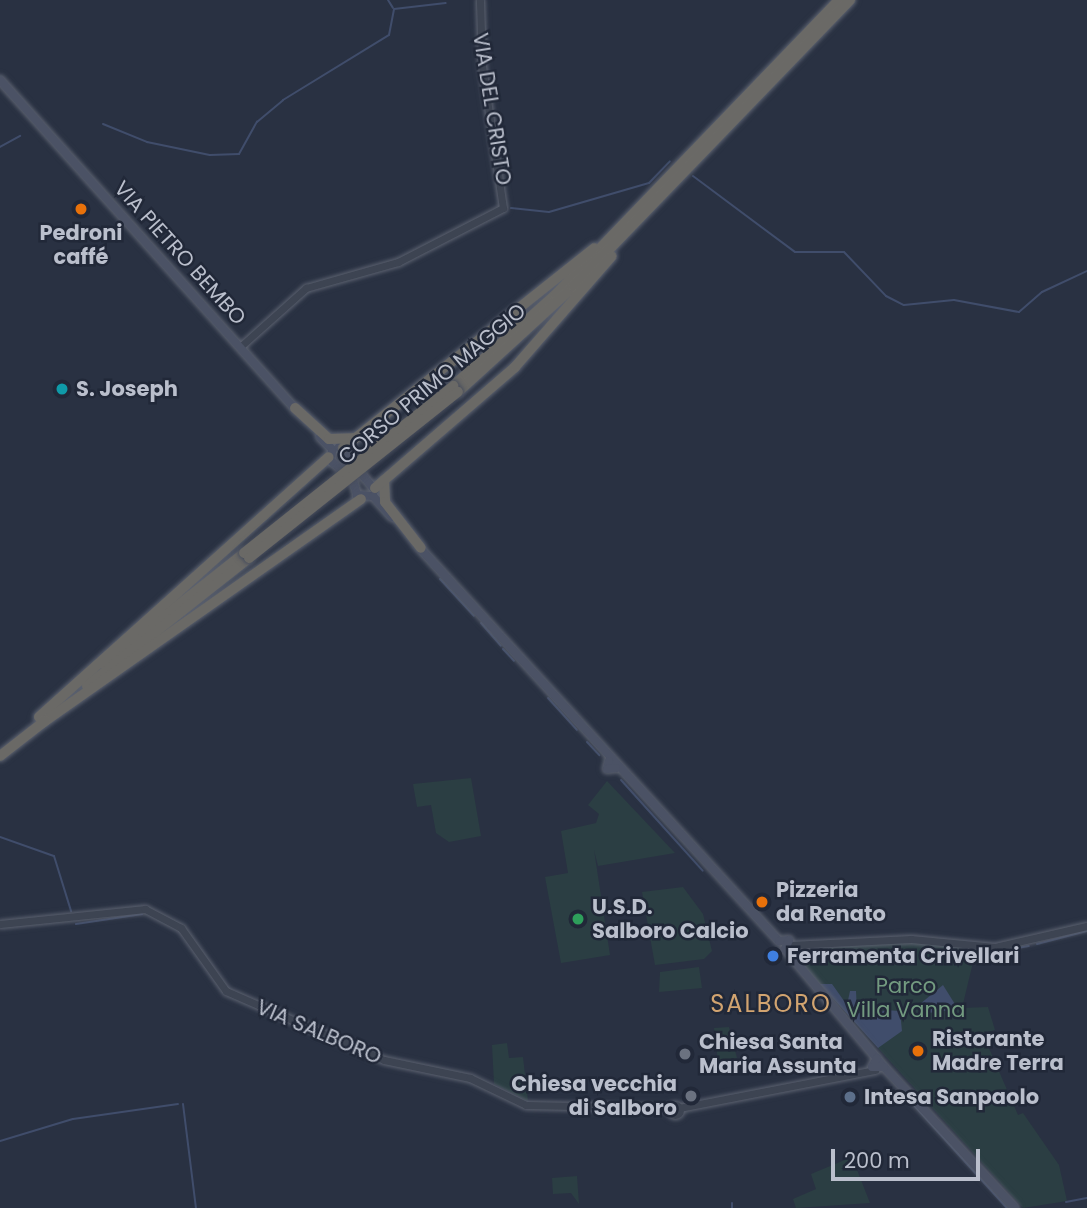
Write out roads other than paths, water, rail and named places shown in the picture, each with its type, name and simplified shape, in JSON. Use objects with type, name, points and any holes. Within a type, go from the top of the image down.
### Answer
[{"type":"highway","name":"CORSO PRIMO MAGGIO","points":[[455,389],[629,219],[839,0]]},
{"type":"highway","name":"CORSO PRIMO MAGGIO","points":[[0,756],[40,720],[455,389],[650,209],[850,0]]},
{"type":"highway","points":[[374,492],[386,477],[556,326],[650,209]]},
{"type":"highway","points":[[40,720],[335,452],[629,219]]},
{"type":"highway","points":[[295,408],[329,439],[354,438]]},
{"type":"highway","points":[[386,477],[385,502],[421,548]]},
{"type":"highway","points":[[40,720],[361,499]]},
{"type":"highway","name":"CORSO PRIMO MAGGIO","points":[[0,748],[40,720]]},
{"type":"main road","name":"VIA PIETRO BEMBO","points":[[0,80],[374,492],[609,761],[607,769],[616,768],[779,941],[788,947]]},
{"type":"main road","name":"VIA PIETRO BEMBO","points":[[335,452],[353,480],[361,499]]},
{"type":"main road","points":[[361,499],[374,492]]},
{"type":"main road","points":[[788,947],[877,1064],[1015,1208]]},
{"type":"street","name":"VIA DEL CRISTO","points":[[240,347],[306,288],[398,262],[503,208],[482,65],[480,0]]},
{"type":"street","name":"VIA SALBORO","points":[[0,924],[150,911],[181,928],[226,990],[384,1060],[470,1078],[526,1105],[670,1108],[675,1115],[679,1108],[860,1071],[877,1064]]},
{"type":"street","points":[[788,947],[911,939],[995,947],[1087,926]]},
{"type":"water","points":[[820,984],[832,984],[847,1005],[850,991],[856,991],[857,1011],[867,1020],[885,1010],[900,1011],[902,1031],[878,1048]]},
{"type":"water","points":[[943,985],[958,1009],[921,1014],[920,1004]]},
{"type":"waterway","points":[[388,0],[393,8]]},
{"type":"waterway","points":[[103,124],[147,142],[210,155],[239,154],[257,122],[283,100],[389,35],[394,9],[446,3]]},
{"type":"waterway","points":[[0,147],[20,136]]},
{"type":"waterway","points":[[511,208],[549,212],[649,183],[670,161]]},
{"type":"waterway","points":[[693,176],[795,252],[844,252],[886,296],[904,305],[954,300],[1019,312],[1042,292],[1087,271]]},
{"type":"waterway","points":[[440,579],[474,616]]},
{"type":"waterway","points":[[481,623],[501,646]]},
{"type":"waterway","points":[[503,649],[514,661]]},
{"type":"waterway","points":[[548,698],[577,730]]},
{"type":"waterway","points":[[587,742],[599,755]]},
{"type":"waterway","points":[[621,780],[703,871]]},
{"type":"waterway","points":[[0,837],[54,856],[71,911]]},
{"type":"waterway","points":[[76,924],[142,914]]},
{"type":"waterway","points":[[1037,944],[1087,931]]},
{"type":"waterway","points":[[1012,949],[1029,946]]},
{"type":"waterway","points":[[981,954],[1005,950]]},
{"type":"waterway","points":[[912,1103],[1007,1208]]},
{"type":"waterway","points":[[0,1141],[73,1119],[178,1104]]},
{"type":"waterway","points":[[183,1104],[196,1208]]},
{"type":"waterway","points":[[1066,1202],[1087,1198]]},
{"type":"waterway","points":[[732,1203],[732,1208]]},
{"type":"place","name":"Pedroni caffé","points":[[81,209]]},
{"type":"place","name":"S. Joseph","points":[[62,389]]},
{"type":"place","name":"Pizzeria da Renato","points":[[762,902]]},
{"type":"place","name":"U.S.D. Salboro Calcio","points":[[578,919]]},
{"type":"place","name":"Ferramenta Crivellari","points":[[773,956]]},
{"type":"place","name":"Ristorante Madre Terra","points":[[918,1051]]},
{"type":"place","name":"Chiesa Santa Maria Assunta","points":[[685,1054]]},
{"type":"place","name":"Chiesa vecchia di Salboro","points":[[691,1096]]},
{"type":"place","name":"Intesa Sanpaolo","points":[[850,1097]]},
{"type":"district","name":"SALBORO","points":[[771,1004]]},
{"type":"park label","name":"Parco Villa Vanna","points":[[906,998]]}]
